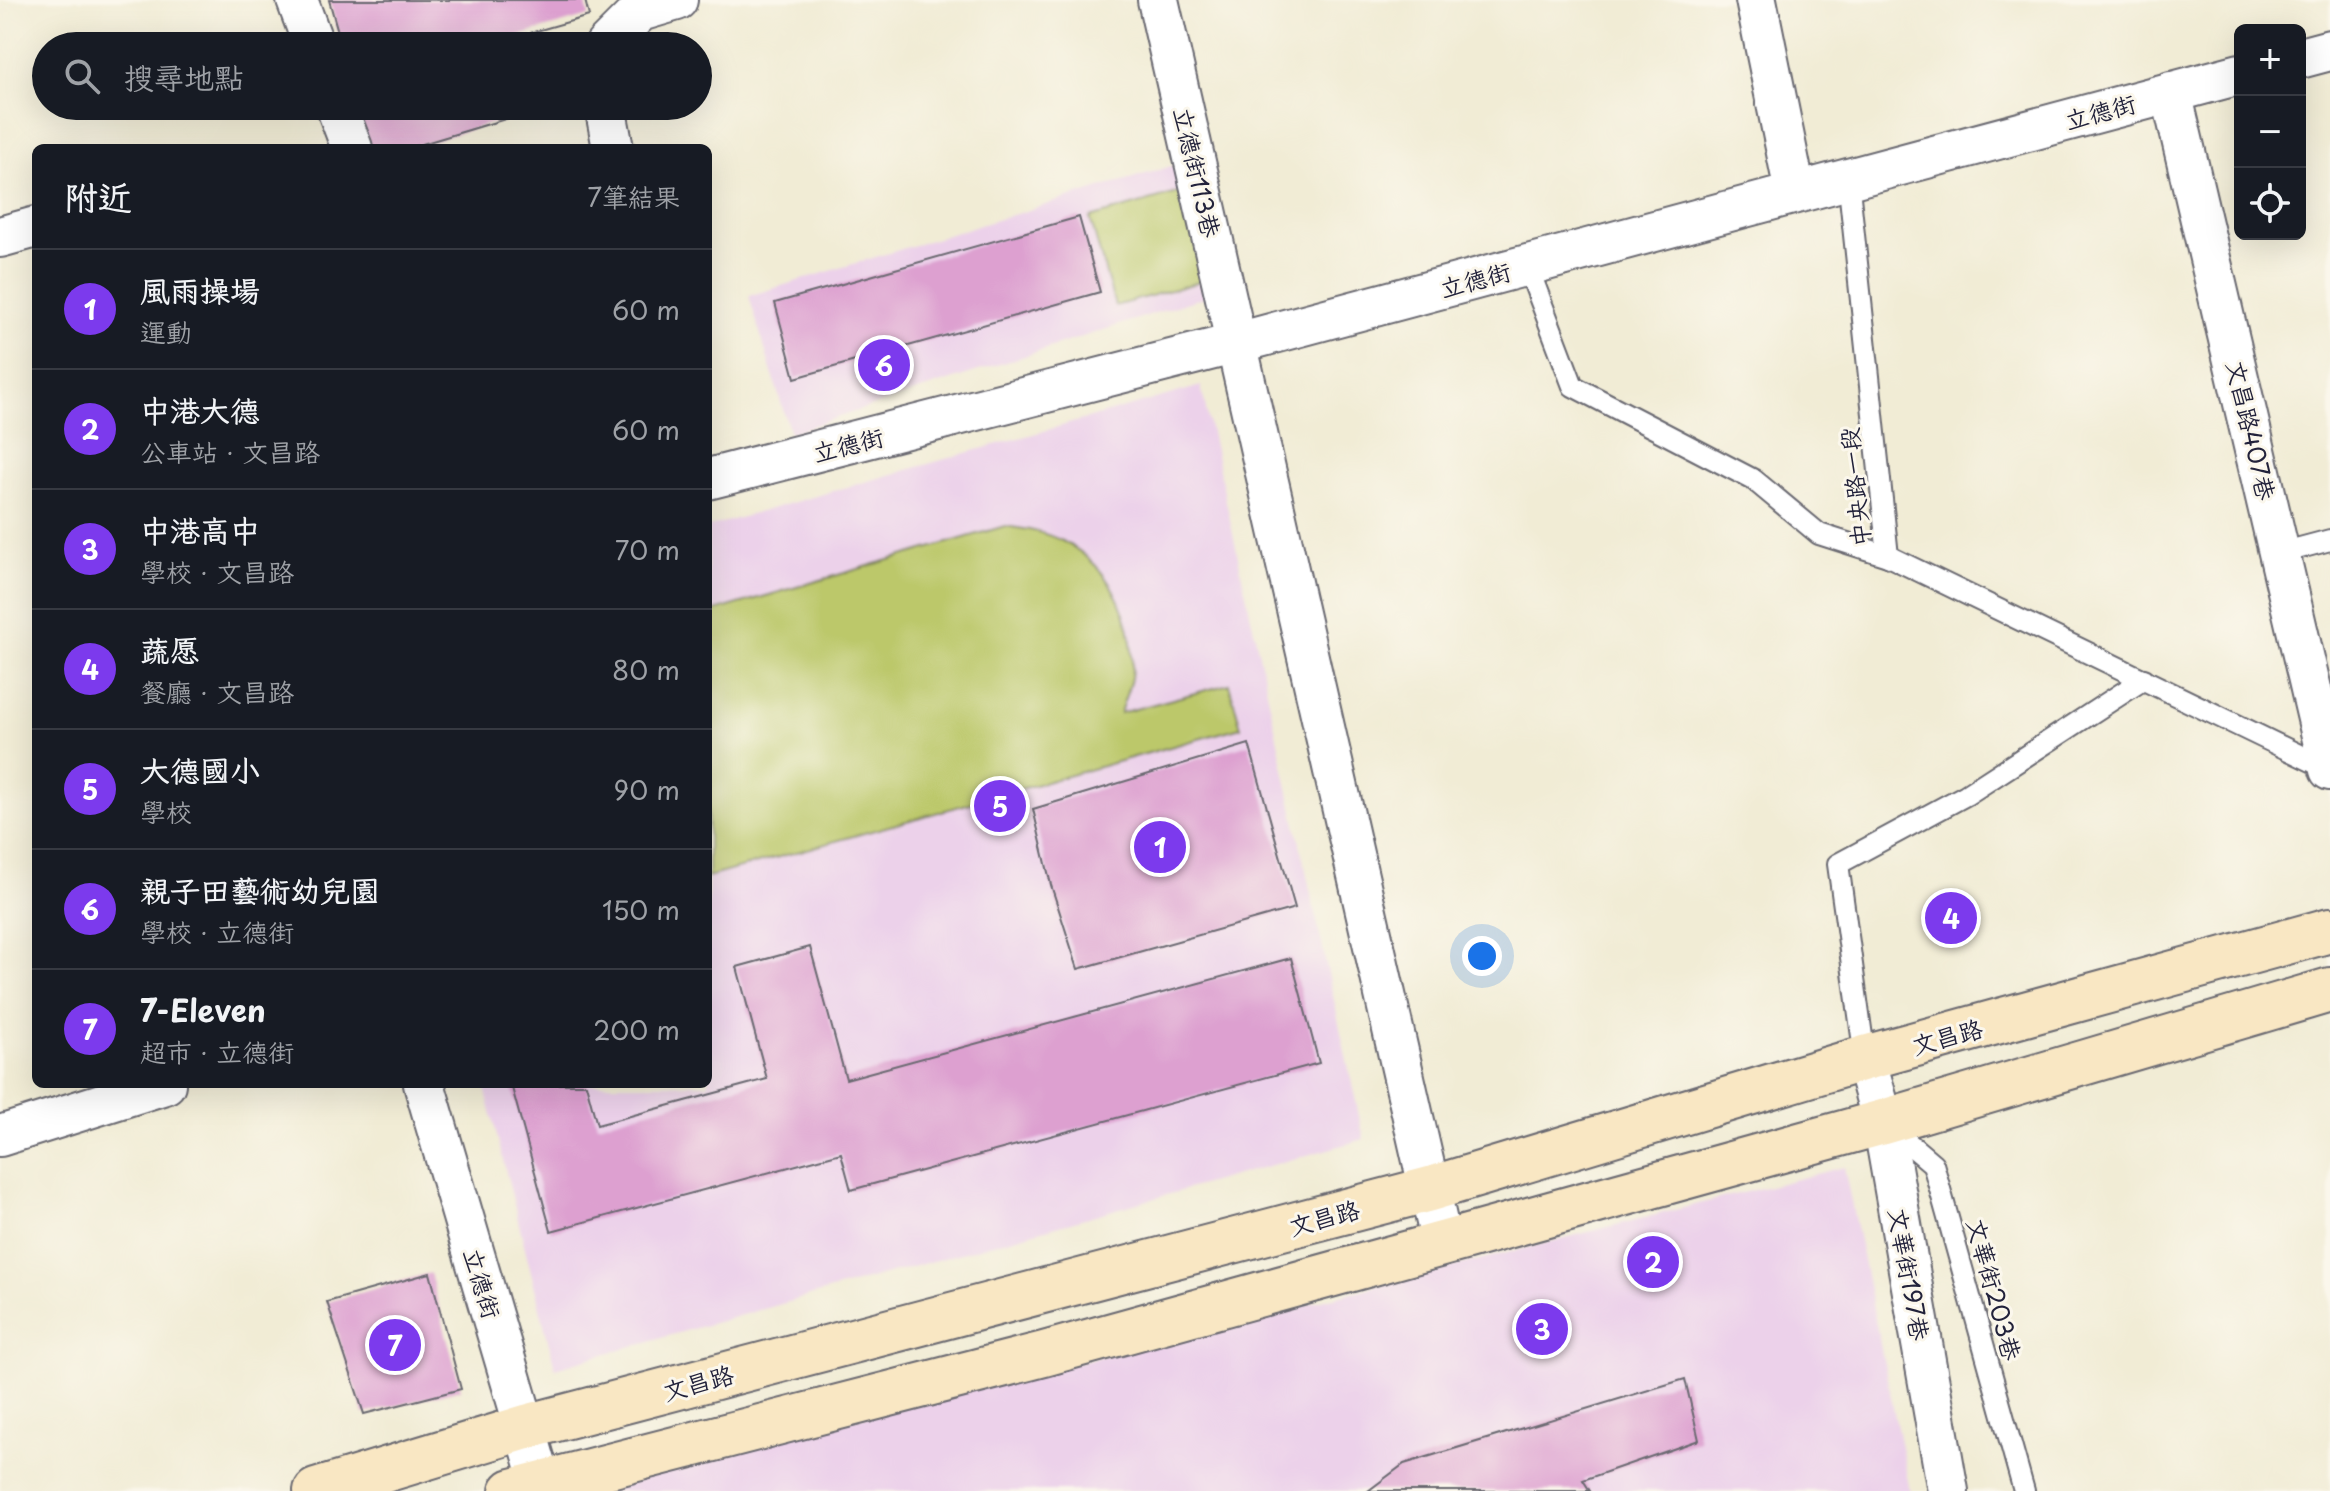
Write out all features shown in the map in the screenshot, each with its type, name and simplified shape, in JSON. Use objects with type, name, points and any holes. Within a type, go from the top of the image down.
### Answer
[{"type":"street","points":[[297,0],[309,32]]},
{"type":"street","points":[[619,32],[640,11],[677,0]]},
{"type":"street","name":"立德街113巷","points":[[1158,0],[1442,1244]]},
{"type":"street","points":[[1756,0],[1795,192]]},
{"type":"street","points":[[2306,56],[2330,50]]},
{"type":"street","name":"立德街","points":[[712,478],[1237,343],[2234,76]]},
{"type":"street","name":"文昌路407巷","points":[[2171,92],[2330,770]]},
{"type":"street","points":[[341,120],[350,144]]},
{"type":"street","points":[[608,120],[612,144]]},
{"type":"street","points":[[0,237],[32,228]]},
{"type":"street","name":"文昌路","points":[[316,1491],[526,1427],[1430,1189],[1865,1058],[2330,930]]},
{"type":"street","points":[[526,1486],[1044,1354],[1883,1122],[2330,990]]},
{"type":"street","name":"文華街197巷","points":[[1865,1058],[1883,1122],[1948,1491]]},
{"type":"street","points":[[2,1123],[148,1088]]},
{"type":"street","name":"立德街","points":[[425,1088],[526,1427],[526,1486]]},
{"type":"lane","name":"中央路一段","points":[[1848,178],[1888,556],[2330,770]]},
{"type":"lane","points":[[1527,265],[1573,386],[1754,480],[1819,534],[1888,556]]},
{"type":"lane","points":[[2281,553],[2330,540]]},
{"type":"lane","points":[[1865,1058],[1838,864],[1966,795],[2144,679]]},
{"type":"lane","name":"文華街203巷","points":[[1883,1122],[1933,1164],[2024,1491]]},
{"type":"shaded area","points":[[1188,161],[1213,294],[790,433],[749,296]]},
{"type":"shaded area","points":[[1201,386],[1364,1139],[555,1368],[485,1088],[712,1088],[712,526]]},
{"type":"shaded area","points":[[1844,1167],[1910,1491],[572,1491]]},
{"type":"green space","points":[[1181,192],[1206,280],[1115,306],[1090,218]]},
{"type":"green space","points":[[1005,526],[1043,533],[1064,542],[1096,566],[1118,599],[1126,618],[1132,658],[1130,682],[1120,713],[1229,684],[1241,727],[712,876],[712,612]]},
{"type":"building","points":[[329,0],[585,0],[589,16],[533,32],[338,32]]},
{"type":"building","points":[[357,120],[502,120],[422,144],[364,144]]},
{"type":"building","points":[[1079,217],[1100,292],[795,378],[775,303]]},
{"type":"building","points":[[1249,744],[1295,908],[1078,969],[1051,885],[1033,809]]},
{"type":"building","points":[[810,947],[846,1079],[1291,958],[1319,1063],[851,1190],[841,1153],[551,1231],[512,1088],[587,1088],[597,1125],[767,1079],[737,967]]},
{"type":"building","points":[[430,1273],[461,1389],[364,1414],[327,1302]]},
{"type":"building","points":[[1685,1379],[1699,1440],[1583,1480],[1590,1491],[1368,1491],[1404,1464]]},
{"type":"place","name":"親子田藝術幼兒園","points":[[884,365]]},
{"type":"place","name":"大德國小","points":[[1000,806]]},
{"type":"place","name":"風雨操場","points":[[1160,847]]},
{"type":"place","name":"蔬愿","points":[[1951,918]]},
{"type":"place","name":"中港大德","points":[[1653,1262]]},
{"type":"place","name":"中港高中","points":[[1542,1329]]},
{"type":"place","name":"7-Eleven","points":[[395,1345]]}]
